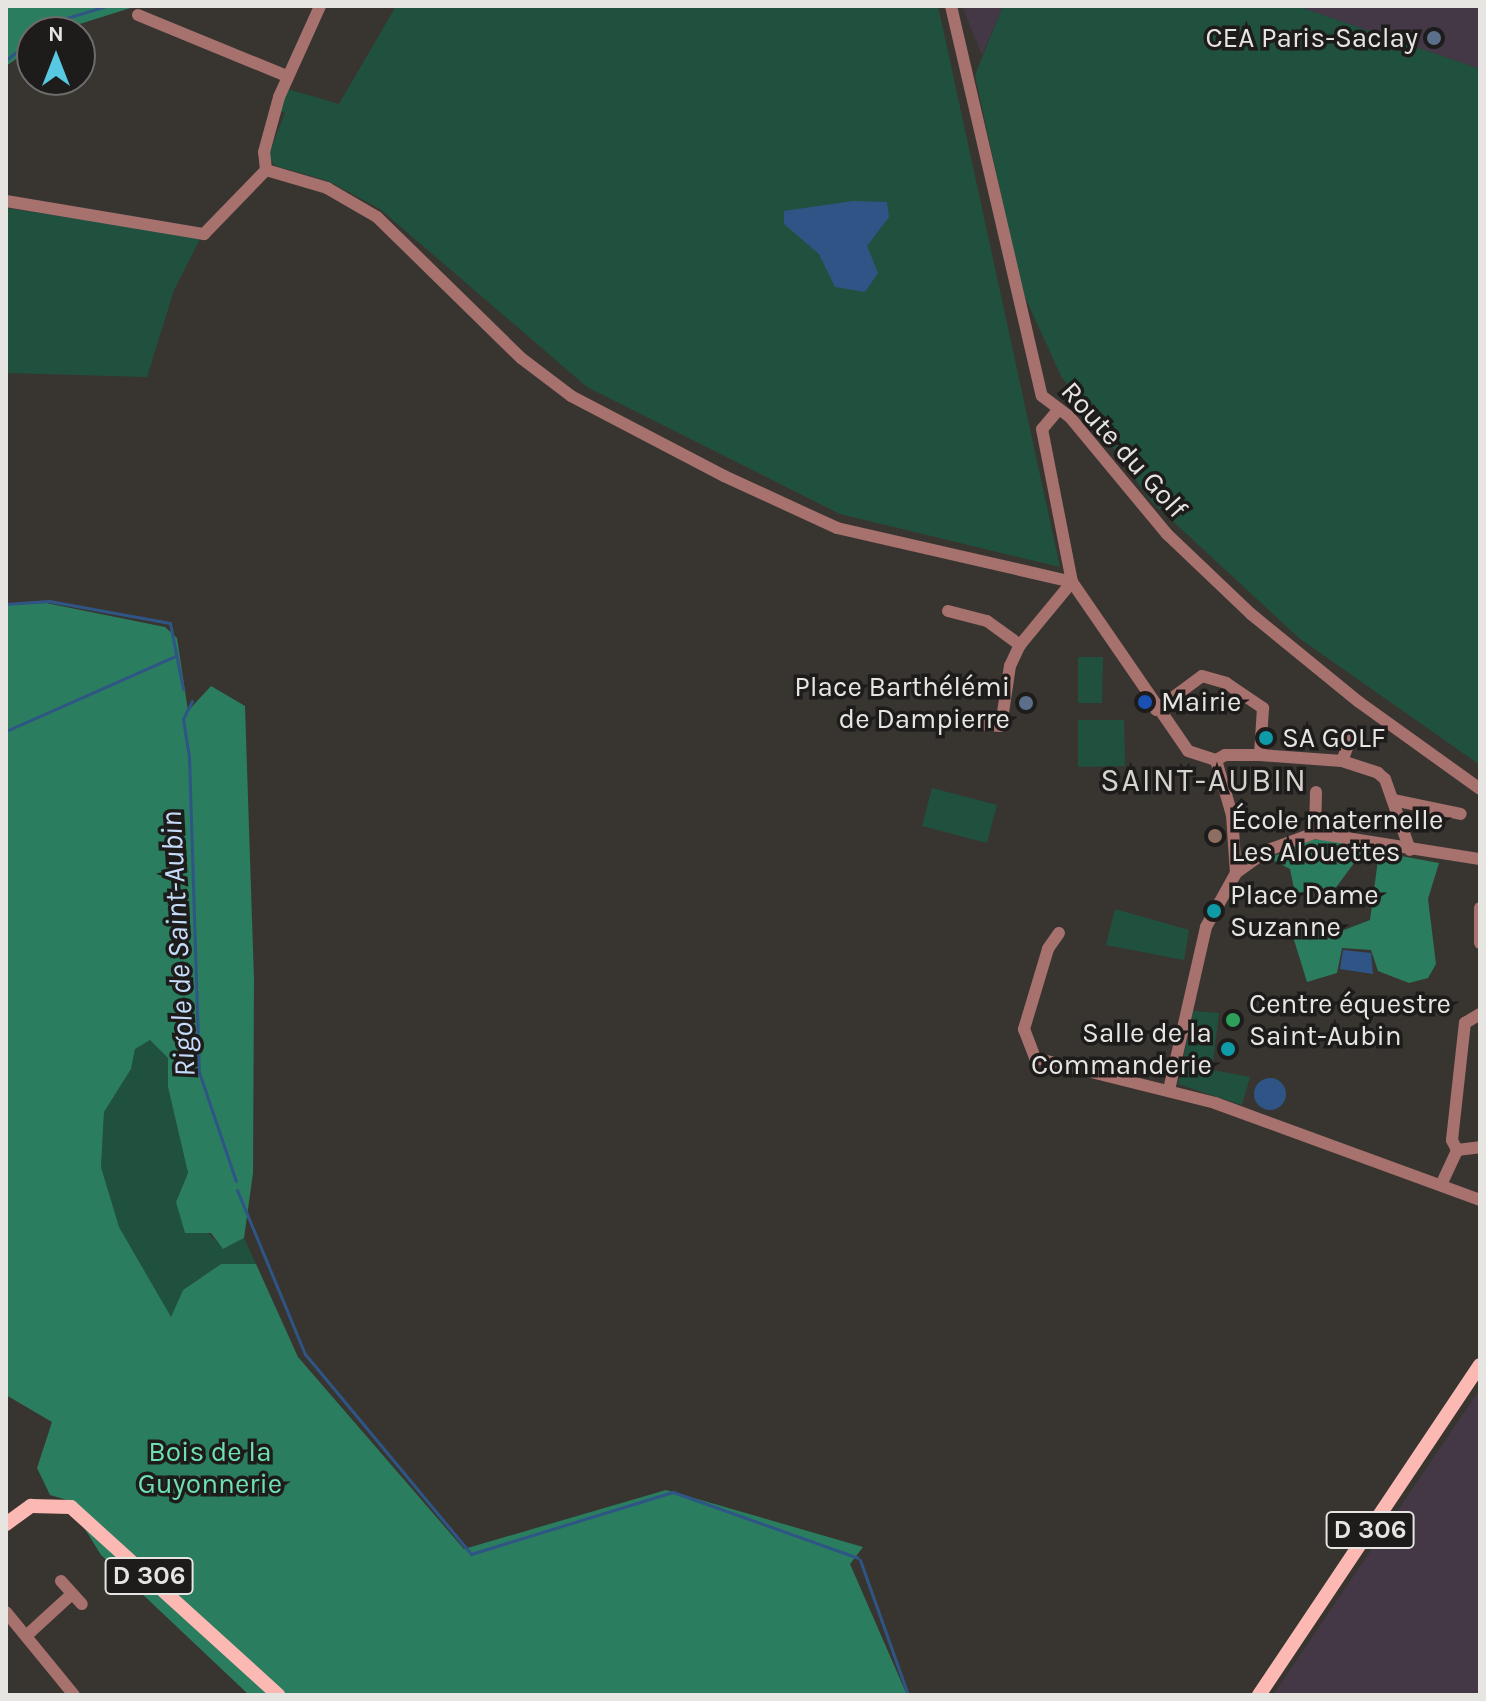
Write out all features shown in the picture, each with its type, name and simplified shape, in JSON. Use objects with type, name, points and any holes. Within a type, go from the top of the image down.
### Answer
[{"type":"main road","name":"D 306","points":[[1259,1695],[1480,1365]]},
{"type":"main road","name":"D 306","points":[[6,1524],[31,1506],[71,1507],[278,1695]]},
{"type":"street","points":[[266,170],[264,152],[287,76],[320,6]]},
{"type":"street","name":"Route du Golf","points":[[951,6],[1019,315],[1036,359],[1042,396],[1059,409],[1167,534],[1251,614],[1359,702],[1480,789]]},
{"type":"street","points":[[138,15],[287,76]]},
{"type":"street","points":[[6,201],[204,234],[266,170]]},
{"type":"street","points":[[266,170],[327,188],[377,217],[546,377],[724,476],[837,528],[1072,582]]},
{"type":"street","points":[[1059,409],[1042,429],[1072,582],[1156,710],[1188,751],[1216,760],[1225,755],[1260,755],[1342,761],[1380,775],[1393,800],[1410,850]]},
{"type":"street","points":[[930,721],[1001,726],[1010,666],[1020,645],[1072,582]]},
{"type":"street","points":[[948,611],[987,621],[1020,645]]},
{"type":"street","points":[[1156,710],[1202,676],[1226,683],[1263,708],[1260,755]]},
{"type":"street","points":[[1342,761],[1352,735]]},
{"type":"street","points":[[1216,760],[1232,815],[1236,873]]},
{"type":"street","points":[[1315,833],[1316,792]]},
{"type":"street","points":[[1393,800],[1461,814]]},
{"type":"street","points":[[1169,1090],[1206,927],[1236,873],[1268,850],[1315,833],[1480,859]]},
{"type":"street","points":[[1480,908],[1480,943]]},
{"type":"street","points":[[1059,933],[1048,949],[1024,1029],[1035,1058],[1169,1090],[1480,1200]]},
{"type":"street","points":[[1457,1150],[1452,1140],[1465,1023],[1480,1014]]},
{"type":"street","points":[[1457,1150],[1480,1147]]},
{"type":"street","points":[[1441,1185],[1457,1150]]},
{"type":"street","points":[[61,1581],[82,1604]]},
{"type":"street","points":[[26,1636],[72,1594]]},
{"type":"street","points":[[6,1612],[74,1695]]},
{"type":"shaded area","points":[[962,6],[1003,6],[982,55]]},
{"type":"shaded area","name":"CEA Paris-Saclay","points":[[1297,6],[1480,6],[1480,69]]},
{"type":"shaded area","points":[[1480,1389],[1480,1695],[1273,1695]]},
{"type":"green space","points":[[6,6],[137,6],[96,19],[96,16],[16,16],[16,59],[6,66]]},
{"type":"green space","points":[[396,6],[938,6],[1060,567],[840,514],[587,387],[380,209],[328,181],[276,166],[267,158],[285,113],[280,111],[287,89],[339,104]]},
{"type":"green space","points":[[1003,6],[1297,6],[1480,69],[1480,765],[1299,638],[1151,501],[1061,376],[1021,288],[975,75]]},
{"type":"green space","points":[[6,208],[201,237],[174,290],[147,377],[6,373]]},
{"type":"green space","name":"Bois de la Guyonnerie","points":[[46,603],[165,627],[177,638],[188,711],[211,686],[245,706],[254,980],[253,1173],[244,1238],[223,1249],[211,1233],[185,1233],[176,1202],[188,1173],[168,1087],[168,1058],[150,1040],[135,1049],[131,1069],[104,1112],[101,1167],[119,1227],[171,1317],[183,1290],[221,1264],[256,1264],[298,1357],[464,1549],[666,1490],[863,1547],[850,1564],[907,1695],[249,1695],[101,1555],[67,1500],[50,1495],[37,1468],[52,1422],[6,1395],[6,605]]},
{"type":"green space","points":[[1078,657],[1103,657],[1102,703],[1078,703]]},
{"type":"green space","points":[[1078,720],[1124,720],[1125,766],[1078,767]]},
{"type":"green space","points":[[932,788],[997,805],[987,843],[922,826]]},
{"type":"green space","points":[[1325,839],[1366,847],[1334,890],[1295,893],[1290,869],[1269,858],[1312,840]]},
{"type":"green space","points":[[1379,852],[1439,863],[1428,899],[1436,964],[1428,978],[1409,983],[1378,971],[1371,950],[1342,948],[1337,973],[1307,982],[1290,927],[1344,930],[1370,920]]},
{"type":"green space","points":[[1115,909],[1189,930],[1184,960],[1106,945]]},
{"type":"green space","points":[[1193,1011],[1219,1013],[1212,1070],[1250,1077],[1242,1105],[1178,1084]]},
{"type":"green space","points":[[150,1039],[168,1058],[168,1087],[188,1173],[176,1202],[224,1249],[244,1238],[256,1264],[221,1264],[183,1290],[171,1318],[119,1228],[101,1167],[104,1112],[131,1069],[135,1049]]},
{"type":"water","points":[[853,201],[887,202],[889,217],[867,246],[878,273],[865,292],[835,287],[819,254],[784,224],[784,211]]},
{"type":"water","points":[[1343,950],[1371,953],[1373,974],[1340,969]]},
{"type":"water","points":[[1270,1078],[1282,1082],[1286,1094],[1282,1106],[1270,1110],[1258,1106],[1254,1094],[1258,1082]]},
{"type":"waterway","name":"Rigole de Saint-Aubin","points":[[73,16],[106,6]]},
{"type":"waterway","name":"Rigole de Saint-Aubin","points":[[6,60],[16,52]]},
{"type":"waterway","name":"Rigole de Saint-Aubin","points":[[6,604],[49,601],[170,623],[183,689]]},
{"type":"waterway","points":[[6,731],[175,656]]},
{"type":"waterway","name":"Rigole de Saint-Aubin","points":[[192,701],[183,719],[189,757],[199,1072],[236,1181]]},
{"type":"waterway","name":"Rigole de Saint-Aubin","points":[[237,1190],[305,1354],[471,1554],[673,1492],[858,1558]]},
{"type":"waterway","name":"Rigole de Saint-Aubin","points":[[860,1560],[908,1695]]},
{"type":"place","name":"CEA Paris-Saclay","points":[[1434,38]]},
{"type":"place","name":"Mairie","points":[[1145,702]]},
{"type":"place","name":"Place Barthélémi de Dampierre","points":[[1026,703]]},
{"type":"place","name":"SA GOLF","points":[[1266,738]]},
{"type":"place","name":"École maternelle Les Alouettes","points":[[1215,836]]},
{"type":"place","name":"Place Dame Suzanne","points":[[1214,911]]},
{"type":"place","name":"Centre équestre Saint-Aubin","points":[[1233,1020]]},
{"type":"place","name":"Salle de la Commanderie","points":[[1228,1049]]},
{"type":"district","name":"SAINT-AUBIN","points":[[1204,781]]}]
